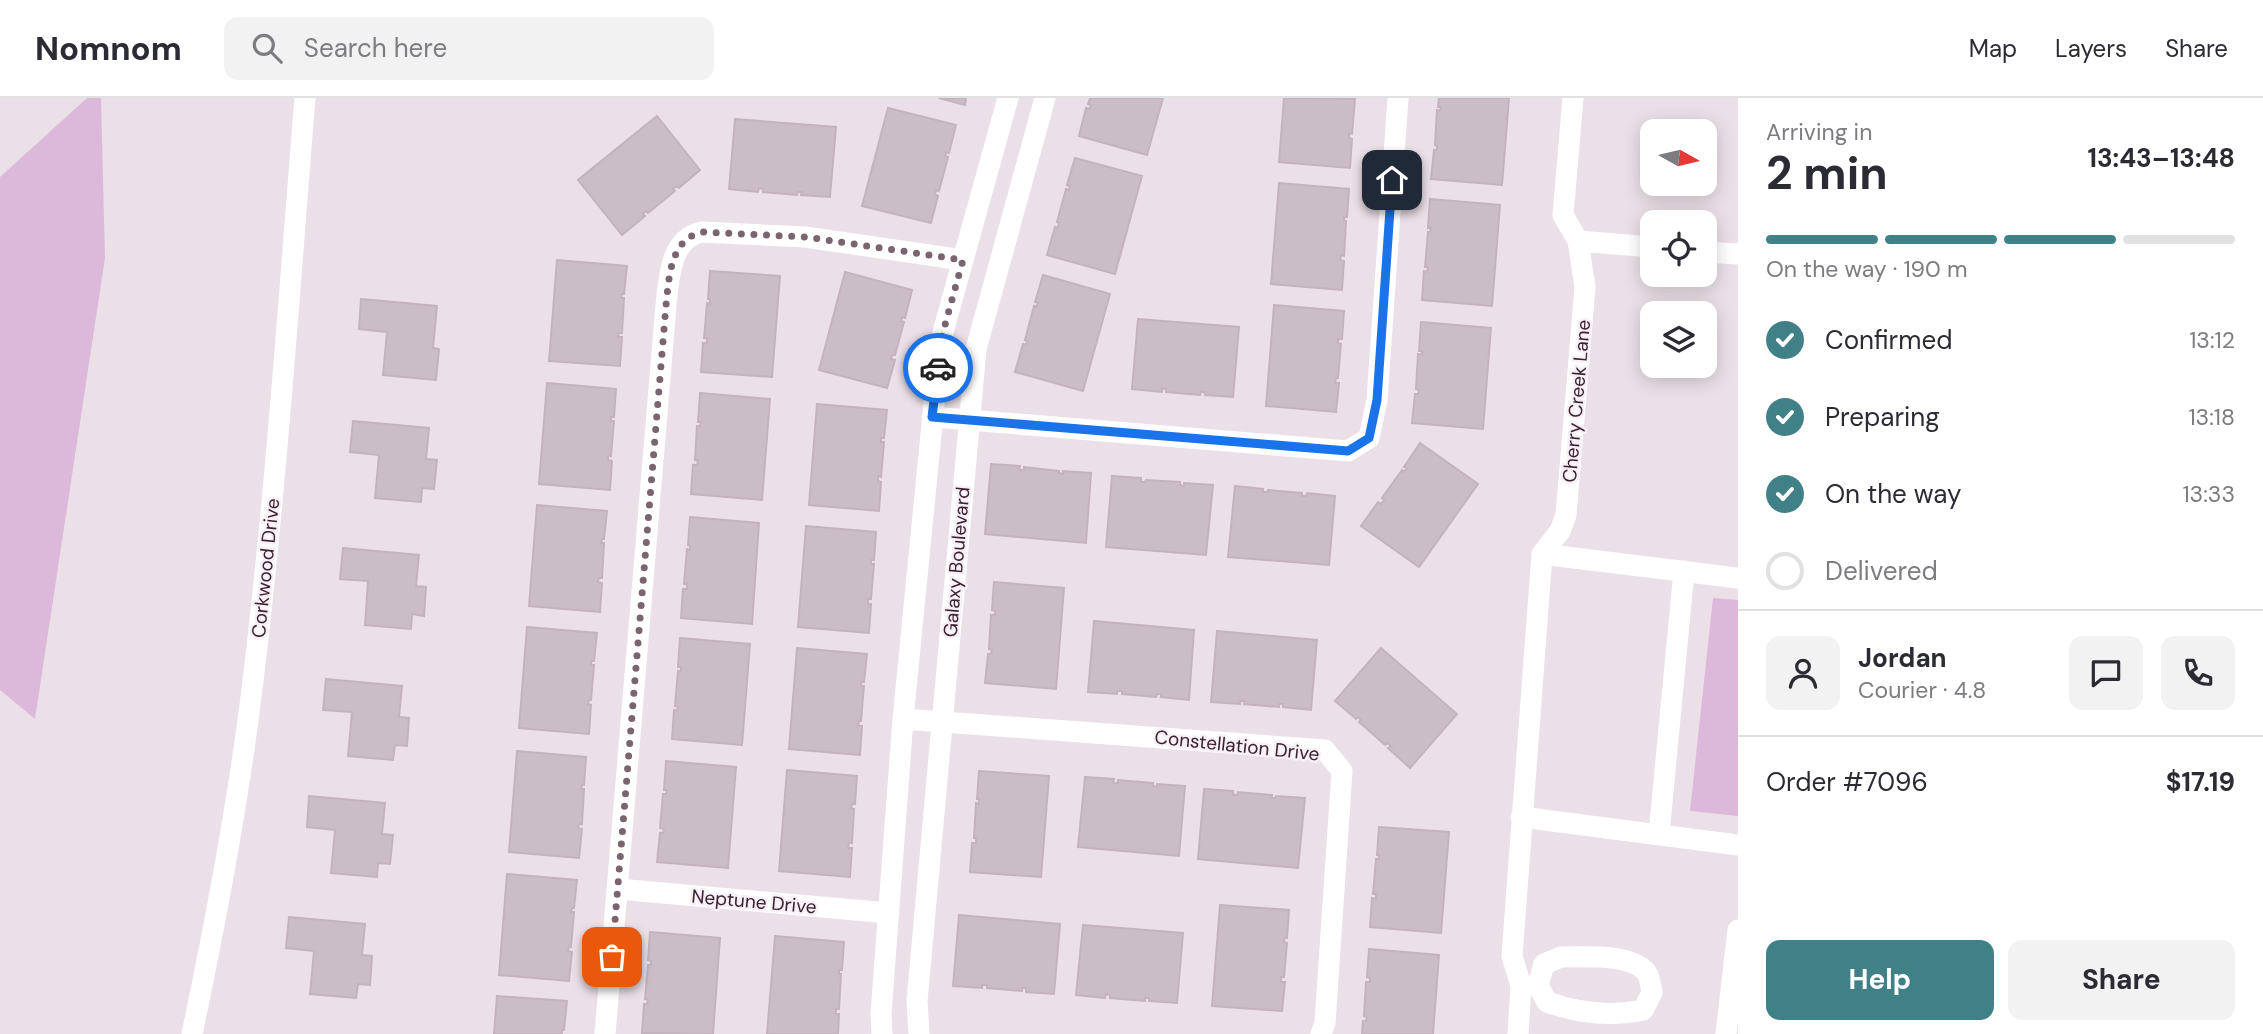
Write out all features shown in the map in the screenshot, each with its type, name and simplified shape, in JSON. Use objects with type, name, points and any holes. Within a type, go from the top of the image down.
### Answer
[{"type":"street","name":"Corkwood Drive","points":[[192,1034],[224,869],[252,692],[269,536],[305,98]]},
{"type":"street","name":"Galaxy Boulevard","points":[[882,1034],[881,1014],[903,719],[940,343],[1008,98]]},
{"type":"street","name":"Galaxy Boulevard","points":[[919,1034],[917,1001],[976,349],[1045,98]]},
{"type":"street","points":[[932,417],[1348,451],[1369,438],[1377,400],[1398,98]]},
{"type":"street","name":"Cherry Creek Lane","points":[[1542,554],[1560,531],[1566,515],[1585,287],[1578,241],[1563,215],[1573,98]]},
{"type":"street","points":[[605,1034],[666,305],[671,267],[681,244],[695,233],[702,232],[806,237],[963,260]]},
{"type":"street","points":[[1578,241],[1640,246]]},
{"type":"street","points":[[1717,252],[1738,254]]},
{"type":"street","points":[[1518,1034],[1530,985],[1544,964],[1561,957],[1597,957],[1634,962],[1648,974],[1652,993],[1643,1010],[1620,1015],[1568,1010],[1547,1002],[1530,985],[1511,956],[1542,554],[1738,578]]},
{"type":"street","points":[[1659,834],[1684,571]]},
{"type":"street","name":"Constellation Drive","points":[[903,719],[1325,750],[1342,771],[1325,1023],[1321,1034]]},
{"type":"street","points":[[1521,817],[1738,845]]},
{"type":"street","name":"Neptune Drive","points":[[618,889],[889,913]]},
{"type":"street","points":[[1726,1034],[1738,930]]},
{"type":"shaded area","points":[[87,98],[101,98],[105,258],[35,719],[0,690],[0,177]]},
{"type":"shaded area","points":[[1713,598],[1738,600],[1738,816],[1690,811]]},
{"type":"building","points":[[939,98],[966,98],[965,105]]},
{"type":"building","points":[[1090,98],[1163,98],[1147,155],[1079,136],[1086,108],[1090,109]]},
{"type":"building","points":[[1284,98],[1355,99],[1352,134],[1349,133],[1349,138],[1352,139],[1350,168],[1279,162]]},
{"type":"building","points":[[1439,98],[1509,98],[1502,185],[1431,179],[1434,150],[1437,150],[1437,110],[1440,111],[1441,107],[1438,107]]},
{"type":"building","points":[[888,108],[956,125],[949,153],[946,152],[945,156],[948,157],[939,191],[936,190],[935,194],[938,196],[931,223],[862,206]]},
{"type":"building","points":[[657,116],[700,170],[679,188],[677,186],[673,189],[675,191],[648,213],[646,211],[643,214],[645,216],[622,235],[578,180]]},
{"type":"building","points":[[735,119],[836,127],[830,197],[801,195],[802,192],[797,195],[763,192],[763,189],[759,188],[758,192],[729,189]]},
{"type":"building","points":[[1075,158],[1142,176],[1115,274],[1047,255],[1055,227],[1058,228],[1057,222],[1066,189],[1069,190],[1070,186],[1067,185]]},
{"type":"building","points":[[1279,183],[1349,189],[1347,217],[1344,217],[1344,256],[1341,255],[1340,260],[1344,261],[1342,290],[1271,284]]},
{"type":"building","points":[[1430,199],[1500,205],[1492,306],[1422,300],[1424,271],[1427,272],[1428,267],[1425,267],[1428,232],[1431,228],[1428,228]]},
{"type":"building","points":[[557,260],[627,266],[624,294],[621,298],[624,298],[622,333],[619,333],[618,337],[622,337],[620,366],[549,361]]},
{"type":"building","points":[[710,271],[780,276],[772,377],[701,372],[703,343],[707,343],[707,338],[704,338],[707,303],[710,304]]},
{"type":"building","points":[[845,272],[912,290],[905,318],[902,317],[901,321],[904,322],[895,355],[892,355],[891,359],[895,360],[887,388],[819,370]]},
{"type":"building","points":[[1043,275],[1110,294],[1083,391],[1015,372],[1023,344],[1026,345],[1025,340],[1034,306],[1038,303],[1035,302]]},
{"type":"building","points":[[361,299],[437,306],[433,348],[439,349],[436,380],[383,375],[387,332],[359,329]]},
{"type":"building","points":[[1274,305],[1344,311],[1342,339],[1338,339],[1341,344],[1338,378],[1335,383],[1339,383],[1336,412],[1266,406]]},
{"type":"building","points":[[1138,319],[1239,327],[1233,397],[1205,395],[1205,392],[1200,395],[1166,392],[1166,389],[1162,388],[1162,392],[1132,389]]},
{"type":"building","points":[[1421,322],[1491,328],[1483,429],[1412,423],[1415,394],[1418,394],[1419,390],[1416,389],[1418,354],[1422,355],[1422,351],[1419,351]]},
{"type":"building","points":[[547,383],[616,389],[614,417],[611,417],[611,421],[614,421],[611,456],[608,456],[608,460],[612,461],[610,490],[539,484]]},
{"type":"building","points":[[700,393],[770,399],[762,500],[691,494],[693,465],[697,465],[698,461],[695,460],[697,426],[700,426],[701,422],[698,422]]},
{"type":"building","points":[[817,404],[887,410],[884,438],[881,438],[881,442],[884,442],[881,477],[878,476],[878,481],[881,482],[879,511],[809,505]]},
{"type":"building","points":[[353,421],[429,428],[426,459],[437,460],[434,489],[422,488],[421,502],[375,498],[379,455],[350,452]]},
{"type":"building","points":[[1420,443],[1478,484],[1419,567],[1361,526],[1378,502],[1381,504],[1384,500],[1382,498],[1402,470],[1404,472],[1407,468],[1404,467]]},
{"type":"building","points":[[991,464],[1020,466],[1019,470],[1024,470],[1024,467],[1059,471],[1063,474],[1063,471],[1091,473],[1086,543],[985,534]]},
{"type":"building","points":[[1112,476],[1141,478],[1141,482],[1180,482],[1180,485],[1184,486],[1184,483],[1213,485],[1206,555],[1106,547]]},
{"type":"building","points":[[1235,486],[1263,489],[1263,492],[1268,490],[1302,493],[1302,496],[1307,493],[1335,496],[1329,565],[1228,557]]},
{"type":"building","points":[[537,505],[607,511],[604,539],[601,543],[604,543],[602,578],[599,578],[598,582],[602,583],[600,612],[529,606]]},
{"type":"building","points":[[690,517],[759,523],[752,624],[681,618],[683,589],[687,589],[687,584],[684,584],[687,549],[690,550]]},
{"type":"building","points":[[806,526],[876,532],[874,560],[871,560],[871,564],[874,564],[871,599],[868,599],[868,604],[871,604],[869,633],[798,627]]},
{"type":"building","points":[[343,548],[419,555],[416,586],[426,587],[424,616],[412,614],[411,629],[365,625],[368,581],[340,579]]},
{"type":"building","points":[[994,582],[1064,588],[1056,689],[985,683],[988,654],[991,654],[992,650],[989,649],[991,615],[995,615],[992,610]]},
{"type":"building","points":[[1094,621],[1194,630],[1189,700],[1161,697],[1161,694],[1156,697],[1122,694],[1122,691],[1117,691],[1117,694],[1088,692]]},
{"type":"building","points":[[527,627],[597,633],[594,661],[591,661],[591,665],[594,665],[591,700],[588,704],[591,705],[589,734],[519,728]]},
{"type":"building","points":[[1217,631],[1317,640],[1311,710],[1283,707],[1283,704],[1279,704],[1279,707],[1244,704],[1245,701],[1240,701],[1240,704],[1211,702]]},
{"type":"building","points":[[680,638],[750,644],[742,745],[672,739],[674,710],[677,711],[678,706],[675,706],[678,671],[681,671],[681,667],[678,667]]},
{"type":"building","points":[[797,648],[867,654],[864,682],[861,682],[861,686],[864,686],[861,721],[858,726],[862,726],[860,755],[789,749]]},
{"type":"building","points":[[1381,648],[1457,714],[1410,768],[1388,748],[1391,746],[1387,743],[1385,745],[1359,722],[1361,720],[1358,717],[1356,719],[1335,701]]},
{"type":"building","points":[[326,679],[402,686],[399,717],[409,718],[407,746],[395,745],[393,760],[348,756],[352,712],[323,710]]},
{"type":"building","points":[[517,751],[586,757],[584,785],[581,789],[584,789],[582,824],[579,824],[578,828],[582,829],[579,858],[509,852]]},
{"type":"building","points":[[666,761],[736,767],[728,868],[657,862],[660,833],[663,833],[664,829],[660,828],[663,794],[666,794],[667,790],[664,790]]},
{"type":"building","points":[[787,770],[857,776],[855,804],[852,804],[851,808],[854,809],[852,843],[849,843],[848,848],[852,848],[850,877],[779,871]]},
{"type":"building","points":[[979,771],[1049,776],[1041,877],[970,872],[972,843],[976,843],[974,838],[976,803],[979,804]]},
{"type":"building","points":[[1085,777],[1114,779],[1113,783],[1118,783],[1118,780],[1153,783],[1153,786],[1157,787],[1157,784],[1185,786],[1179,856],[1078,847]]},
{"type":"building","points":[[1204,789],[1233,791],[1233,795],[1238,792],[1272,795],[1272,798],[1305,798],[1298,868],[1198,859]]},
{"type":"building","points":[[309,796],[385,803],[382,834],[393,835],[390,864],[378,863],[377,877],[331,873],[335,830],[307,827]]},
{"type":"building","points":[[1379,827],[1449,832],[1441,933],[1370,927],[1372,898],[1376,899],[1376,894],[1373,894],[1376,859],[1379,859]]},
{"type":"building","points":[[507,874],[577,880],[574,908],[571,912],[574,912],[571,947],[568,951],[572,952],[569,981],[499,975]]},
{"type":"building","points":[[1220,905],[1289,910],[1287,938],[1284,938],[1287,943],[1284,977],[1281,977],[1281,982],[1285,982],[1282,1011],[1212,1006]]},
{"type":"building","points":[[959,915],[1060,924],[1054,994],[1026,992],[1026,988],[1022,988],[1022,991],[987,988],[987,985],[982,985],[982,988],[953,986]]},
{"type":"building","points":[[289,917],[365,924],[362,955],[372,956],[370,985],[358,984],[356,998],[310,994],[314,951],[286,948]]},
{"type":"building","points":[[1083,925],[1183,933],[1177,1003],[1149,1001],[1149,998],[1145,998],[1145,1001],[1110,998],[1110,995],[1106,994],[1105,998],[1076,995]]},
{"type":"building","points":[[650,932],[720,938],[713,1034],[642,1033],[644,1004],[647,1004],[648,1000],[645,999],[648,965],[651,965],[648,960]]},
{"type":"building","points":[[775,936],[844,942],[842,970],[839,970],[839,1009],[836,1009],[836,1014],[839,1014],[838,1034],[767,1034]]},
{"type":"building","points":[[1369,949],[1439,955],[1433,1034],[1362,1034],[1363,1021],[1366,1021],[1367,1017],[1364,1016],[1366,982],[1370,982],[1367,977]]},
{"type":"building","points":[[497,996],[567,1001],[564,1030],[561,1034],[494,1034]]},
{"type":"way so far","points":[[612,957],[666,305],[671,267],[681,244],[695,233],[702,232],[806,237],[963,260],[940,343],[938,368]]},
{"type":"route","points":[[938,368],[932,417],[1348,451],[1369,438],[1377,400],[1392,180]]}]
